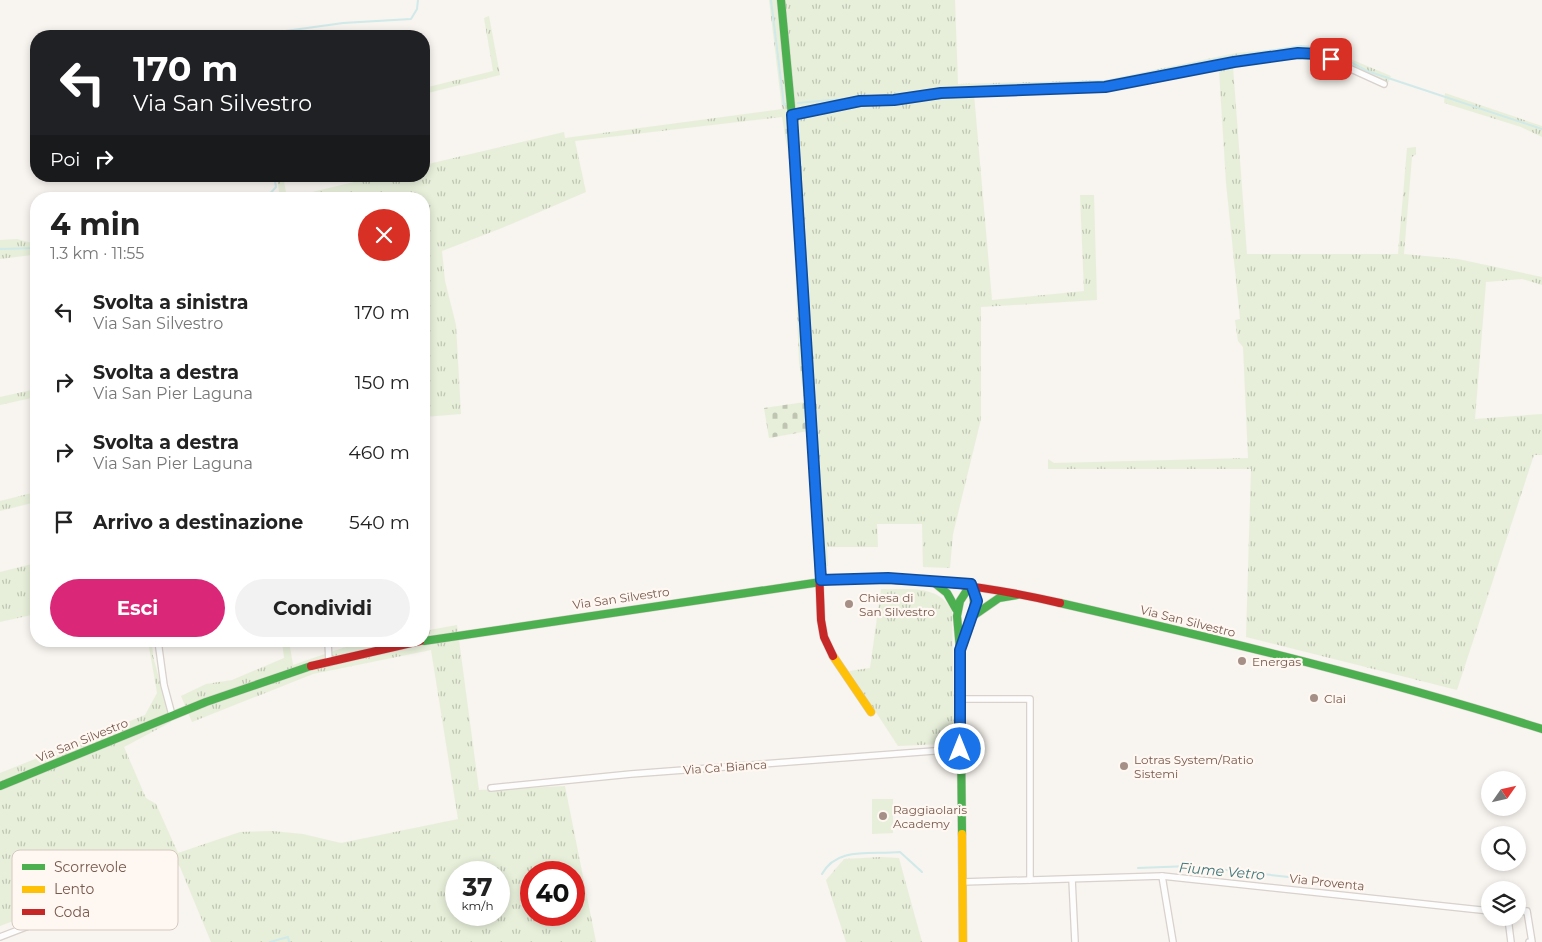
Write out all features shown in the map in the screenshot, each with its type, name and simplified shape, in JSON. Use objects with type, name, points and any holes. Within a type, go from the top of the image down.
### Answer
[{"type":"main road","points":[[781,0],[792,115],[821,580],[819,620],[825,643],[871,712]]},
{"type":"main road","name":"Via San Silvestro","points":[[430,640],[821,580],[888,578],[928,580],[971,584],[1179,630],[1426,692],[1542,728]]},
{"type":"main road","points":[[928,580],[934,582],[947,593],[956,609]]},
{"type":"main road","points":[[963,942],[960,650],[956,609],[958,601],[971,584]]},
{"type":"main road","points":[[960,650],[977,601],[971,584]]},
{"type":"main road","points":[[973,616],[998,598],[1012,595],[1027,596]]},
{"type":"main road","name":"Via San Silvestro","points":[[0,786],[172,715],[285,674],[395,647]]},
{"type":"street","points":[[792,115],[860,101],[894,100],[941,93],[1105,87],[1234,62],[1298,53],[1318,54],[1384,84]]},
{"type":"street","points":[[159,647],[164,685],[172,715]]},
{"type":"street","points":[[328,647],[329,663]]},
{"type":"street","points":[[960,698],[1030,699],[1030,880]]},
{"type":"street","name":"Via Ca' Bianca","points":[[491,788],[632,774],[960,749]]},
{"type":"street","points":[[1162,876],[1173,942]]},
{"type":"street","name":"Via Proventa","points":[[962,882],[1162,876],[1481,910]]},
{"type":"street","points":[[1072,879],[1074,942]]},
{"type":"street","points":[[1526,911],[1532,942],[1529,942]]},
{"type":"street","points":[[1509,926],[1511,942]]},
{"type":"street","points":[[0,937],[18,930]]},
{"type":"green space","points":[[769,0],[955,0],[958,84],[1105,80],[1236,53],[1317,45],[1391,76],[1386,87],[1320,60],[1274,59],[1233,67],[1247,254],[1398,254],[1407,148],[1416,147],[1416,154],[1412,157],[1404,254],[1458,259],[1542,277],[1542,285],[1522,279],[1486,282],[1475,419],[1542,414],[1542,455],[1534,455],[1457,690],[1246,637],[1251,469],[1048,469],[1048,459],[1054,463],[1248,458],[1243,347],[1238,341],[1235,320],[1240,319],[1226,183],[1219,70],[1189,73],[1188,77],[1152,79],[1151,83],[1120,86],[1120,90],[1074,94],[1074,90],[974,94],[992,300],[1084,291],[1080,195],[1094,195],[1097,300],[981,307],[981,419],[953,534],[950,568],[923,567],[922,524],[877,524],[878,547],[827,547],[828,566],[816,568],[808,431],[799,362],[791,172],[782,117],[575,141],[586,192],[442,251],[445,281],[456,325],[461,414],[430,417],[430,192],[312,192],[354,182],[430,182],[430,164],[564,132],[565,138],[782,109]]},
{"type":"green space","points":[[489,16],[500,75],[430,92],[430,87],[493,71],[484,18]]},
{"type":"green space","points":[[1445,93],[1542,126],[1542,137],[1521,127],[1444,103]]},
{"type":"green space","points":[[278,182],[284,182],[286,192],[279,192]]},
{"type":"green space","points":[[17,239],[30,242],[30,255],[0,259],[0,240]]},
{"type":"green space","points":[[30,390],[30,398],[0,405],[0,397]]},
{"type":"green space","points":[[805,402],[808,431],[769,438],[764,408]]},
{"type":"green space","points":[[30,494],[30,504],[0,511],[0,501]]},
{"type":"green space","points":[[30,564],[30,615],[0,622],[0,572]]},
{"type":"green space","points":[[881,589],[912,589],[931,592],[946,602],[952,611],[954,723],[949,737],[941,744],[898,746],[849,671],[870,668]]},
{"type":"green space","points":[[457,625],[479,790],[565,786],[580,861],[520,861],[520,926],[585,926],[585,887],[596,942],[211,942],[178,865],[178,853],[240,832],[272,831],[303,834],[341,843],[458,819],[431,650],[313,674],[192,722],[181,696],[206,684],[232,680],[284,658],[283,647],[290,647],[293,665],[346,647],[430,647],[430,630]]},
{"type":"green space","points":[[149,647],[152,647],[153,656],[171,722],[124,747],[146,798],[156,804],[177,850],[12,850],[12,922],[0,926],[0,773],[145,715],[157,693]]},
{"type":"green space","name":"Raggiaolaris Academy","points":[[872,799],[893,799],[893,833],[872,834]]},
{"type":"green space","points":[[899,858],[922,942],[846,942],[826,880],[844,859]]},
{"type":"waterway","points":[[293,30],[343,23],[411,19],[417,9],[418,0]]},
{"type":"waterway","points":[[771,0],[784,105],[786,104]]},
{"type":"waterway","points":[[798,103],[995,85],[1107,81],[1222,58],[1301,46],[1324,48],[1367,71],[1542,129]]},
{"type":"waterway","points":[[272,192],[276,187],[275,182]]},
{"type":"waterway","points":[[0,249],[30,248]]},
{"type":"waterway","name":"Fiume Vetro","points":[[822,874],[829,865],[837,859],[846,856],[900,852],[922,872]]},
{"type":"waterway","name":"Fiume Vetro","points":[[1138,868],[1190,866],[1307,879]]},
{"type":"waterway","name":"Fiume Vetro","points":[[270,942],[288,937],[289,942]]},
{"type":"traffic: fast","points":[[781,0],[797,170],[817,517]]},
{"type":"traffic: fast","points":[[430,640],[834,580]]},
{"type":"traffic: fast","points":[[932,581],[947,593],[956,609]]},
{"type":"traffic: fast","points":[[960,650],[972,618],[974,601],[971,584],[960,601],[957,616],[960,650],[962,834]]},
{"type":"traffic: fast","points":[[973,616],[999,598],[1017,595]]},
{"type":"traffic: fast","points":[[1060,603],[1302,661],[1423,693],[1542,729]]},
{"type":"traffic: fast","points":[[0,786],[206,702],[311,666]]},
{"type":"traffic: slow","points":[[833,656],[871,712]]},
{"type":"traffic: slow","points":[[962,834],[963,942]]},
{"type":"traffic: jam","points":[[817,517],[821,620],[824,637],[833,656]]},
{"type":"traffic: jam","points":[[834,580],[920,581],[1003,591],[1060,603]]},
{"type":"traffic: jam","points":[[311,666],[394,647]]},
{"type":"place","name":"Chiesa di San Silvestro","points":[[849,604]]},
{"type":"place","name":"Energas","points":[[1242,661]]},
{"type":"place","name":"Clai","points":[[1314,698]]},
{"type":"place","name":"Lotras System/Ratio Sistemi","points":[[1124,766]]},
{"type":"place","name":"Raggiaolaris Academy","points":[[883,816]]},
{"type":"route","points":[[960,749],[960,650],[977,601],[971,584],[888,578],[821,580],[811,393],[792,115],[860,101],[894,100],[941,93],[1105,87],[1234,62],[1298,53],[1318,54],[1331,59]]}]
